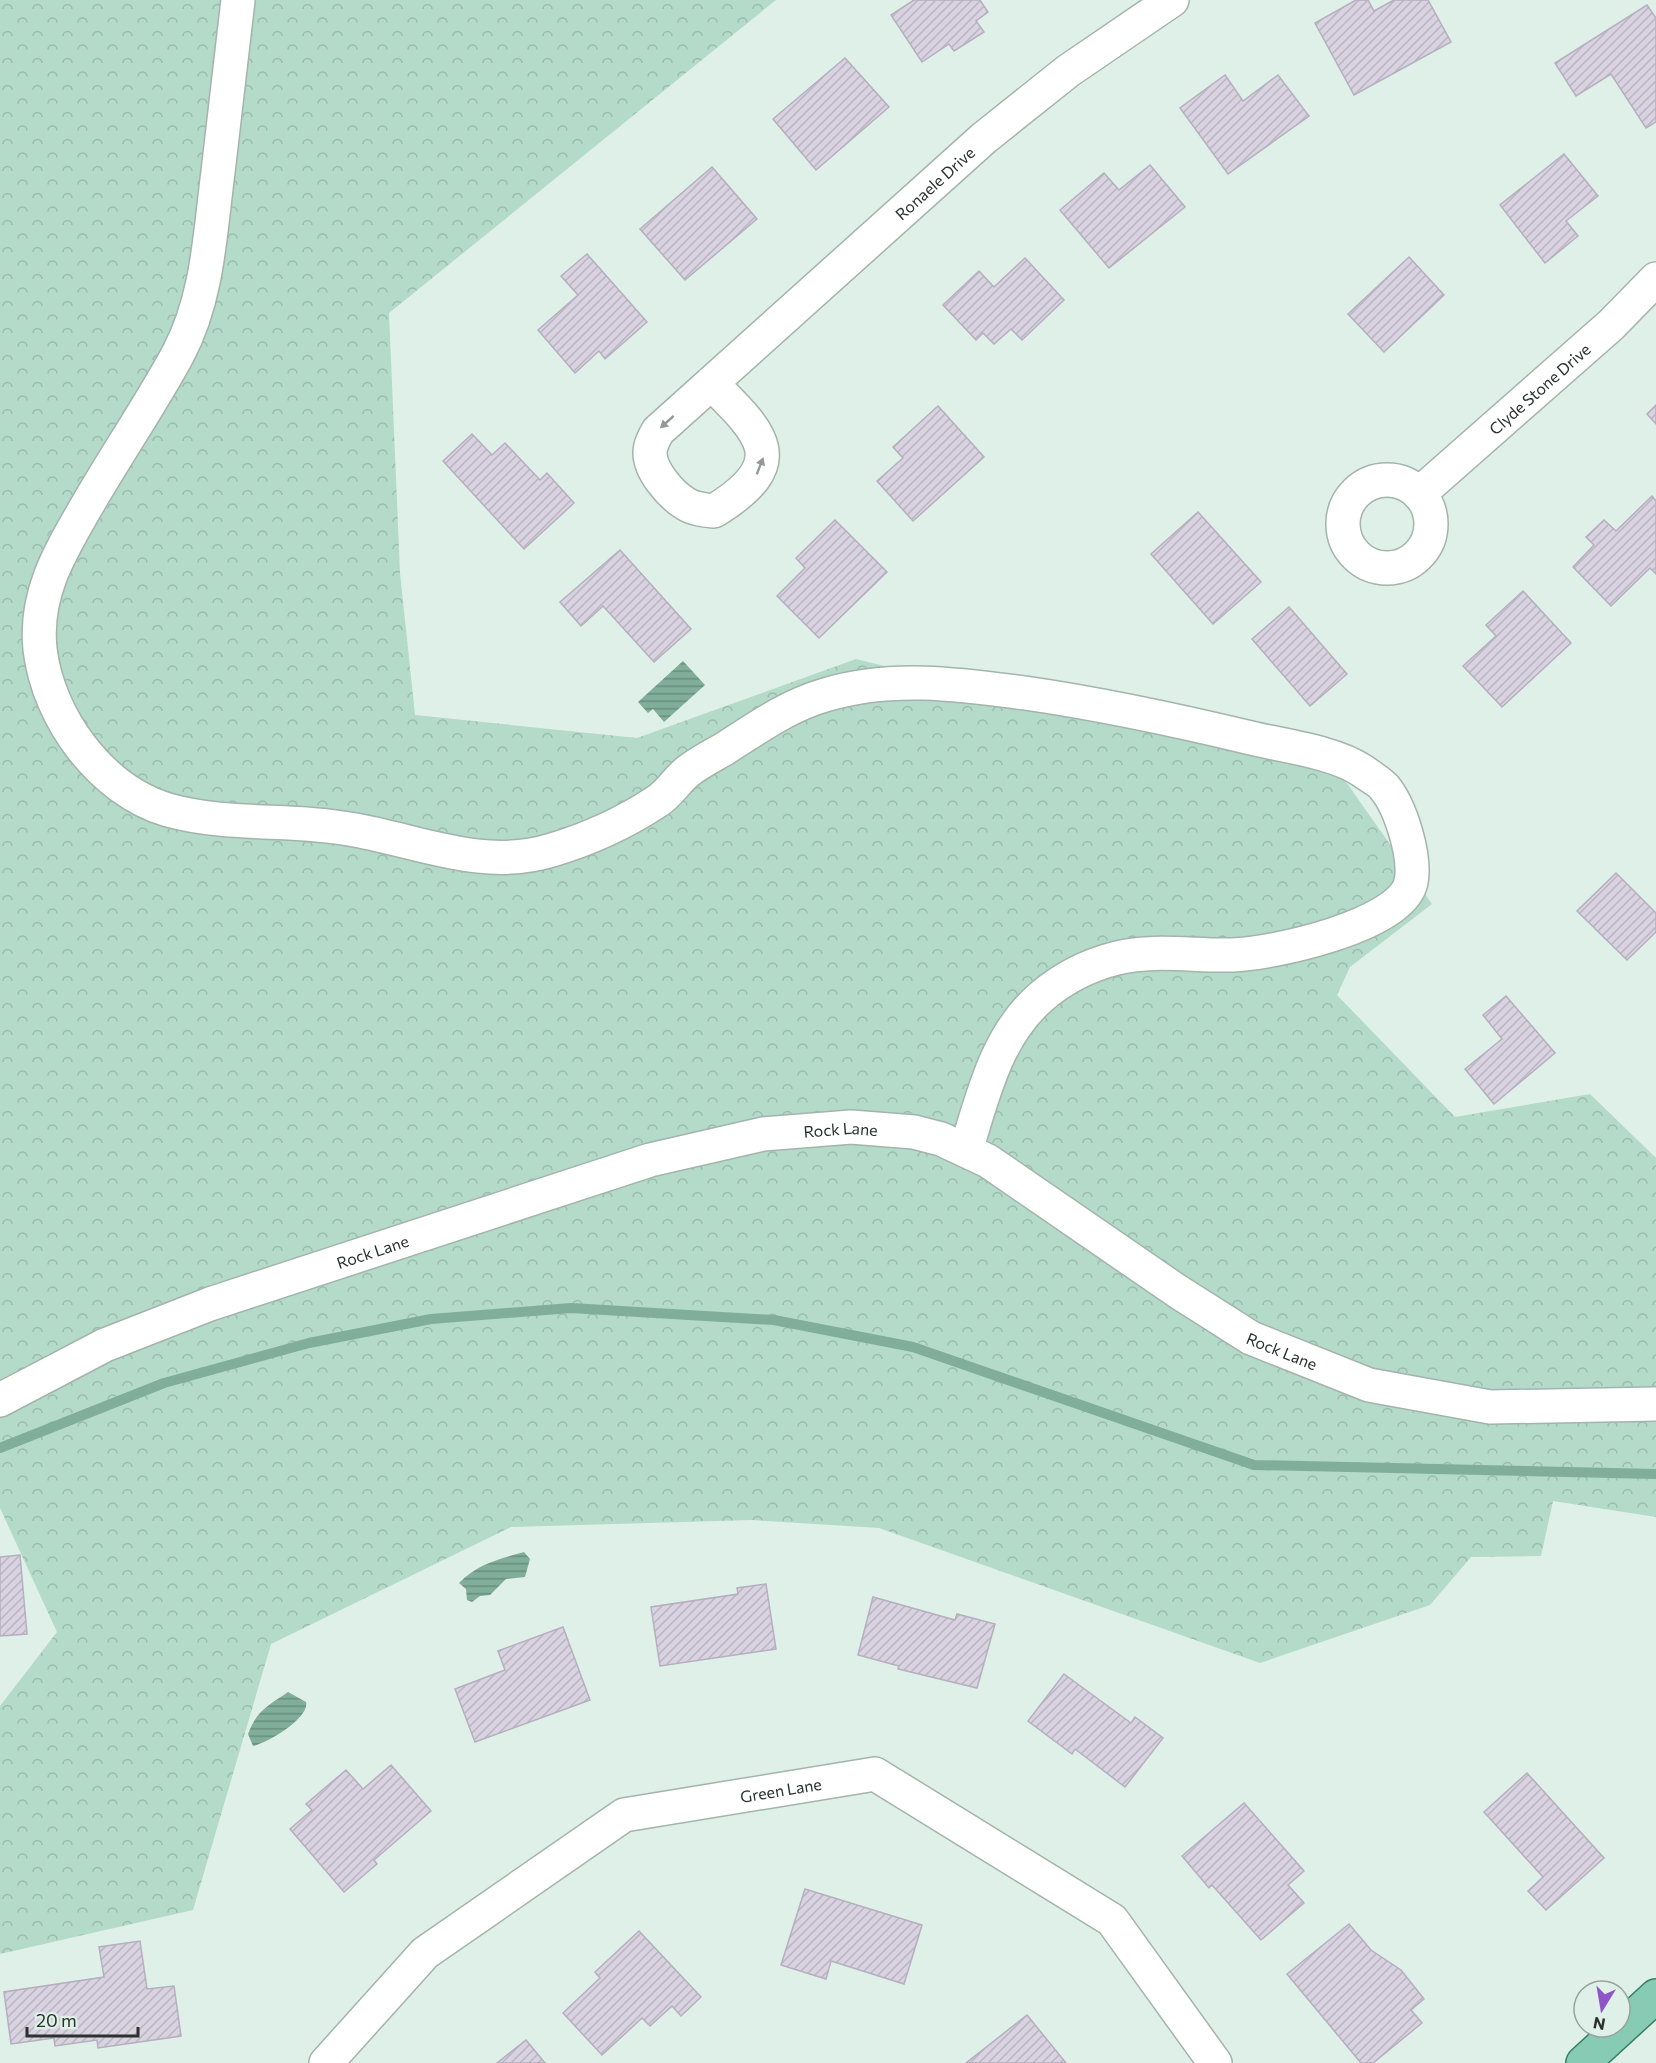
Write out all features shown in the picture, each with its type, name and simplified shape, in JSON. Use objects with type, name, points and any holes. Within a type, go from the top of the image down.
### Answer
[{"type":"main road","points":[[1583,2063],[1656,1996]]},
{"type":"street","points":[[238,0],[205,280],[182,347],[56,557],[42,606],[40,650],[55,703],[71,735],[93,762],[128,789],[164,809],[216,818],[350,828],[442,852],[488,859],[522,859],[598,835],[664,798],[686,772],[774,715],[826,694],[902,681],[983,688],[1088,702],[1196,725],[1352,763],[1383,786],[1401,818],[1410,852],[1411,887],[1397,906],[1361,926],[1294,944],[1238,955],[1176,952],[1120,957],[1074,973],[1038,1000],[1008,1033],[987,1084],[966,1150]]},
{"type":"street","name":"Ronaele Drive","points":[[711,383],[984,138],[1068,71],[1172,0]]},
{"type":"street","name":"Clyde Stone Drive","points":[[1419,494],[1611,325],[1656,279]]},
{"type":"street","name":"Rock Lane","points":[[0,1400],[105,1345],[210,1304],[650,1160],[717,1143],[792,1130],[851,1127],[914,1132],[941,1139],[966,1150],[988,1161],[1177,1291],[1251,1338],[1369,1385],[1490,1407],[1656,1404]]},
{"type":"street","name":"Green Lane","points":[[326,2063],[425,1953],[624,1815],[875,1774],[1112,1920],[1215,2063]]},
{"type":"green space","points":[[0,0],[776,0],[389,313],[400,573],[415,715],[637,738],[856,659],[1029,702],[1339,772],[1432,904],[1350,967],[1337,995],[1455,1117],[1590,1094],[1656,1158],[1656,1517],[1553,1501],[1541,1556],[1471,1557],[1430,1605],[1260,1663],[879,1528],[752,1520],[511,1527],[271,1644],[193,1910],[0,1954],[0,1706],[57,1632],[0,1508]]},
{"type":"shaded area","points":[[683,661],[705,685],[664,722],[653,709],[648,713],[638,702]]},
{"type":"shaded area","points":[[524,1552],[530,1559],[525,1577],[506,1579],[490,1595],[480,1596],[472,1602],[467,1600],[466,1589],[459,1583],[466,1576],[489,1563]]},
{"type":"shaded area","points":[[288,1692],[306,1702],[301,1715],[277,1735],[253,1746],[248,1734],[255,1719],[264,1709]]},
{"type":"building","points":[[914,0],[980,0],[988,12],[976,21],[984,32],[954,51],[949,44],[922,62],[891,15]]},
{"type":"building","points":[[1356,0],[1368,0],[1374,11],[1394,0],[1428,0],[1451,42],[1354,95],[1315,23]]},
{"type":"building","points":[[1647,5],[1656,18],[1656,122],[1646,128],[1611,74],[1576,96],[1555,63]]},
{"type":"building","points":[[845,58],[889,107],[816,170],[773,119]]},
{"type":"building","points":[[1225,75],[1243,101],[1278,75],[1309,116],[1228,174],[1180,108]]},
{"type":"building","points":[[1564,154],[1598,196],[1566,221],[1578,236],[1545,263],[1500,205]]},
{"type":"building","points":[[1150,165],[1185,207],[1109,268],[1060,210],[1104,173],[1119,190]]},
{"type":"building","points":[[712,167],[757,219],[685,280],[640,229]]},
{"type":"building","points":[[587,254],[647,322],[605,359],[599,351],[575,373],[538,330],[578,295],[561,276]]},
{"type":"building","points":[[1409,257],[1444,295],[1384,352],[1348,314]]},
{"type":"building","points":[[1025,258],[1064,300],[1022,340],[1011,329],[994,344],[983,333],[976,340],[943,305],[979,271],[994,287]]},
{"type":"building","points":[[1656,405],[1656,424],[1647,414]]},
{"type":"building","points":[[938,406],[984,457],[913,521],[877,481],[903,458],[893,447]]},
{"type":"building","points":[[472,434],[492,455],[505,443],[540,480],[547,473],[574,503],[524,549],[443,461]]},
{"type":"building","points":[[1652,496],[1656,501],[1656,574],[1650,568],[1611,606],[1573,567],[1594,545],[1586,537],[1604,520],[1616,531]]},
{"type":"building","points":[[1198,512],[1261,582],[1213,624],[1151,554]]},
{"type":"building","points":[[835,520],[887,572],[819,638],[777,596],[805,568],[796,558]]},
{"type":"building","points":[[620,550],[691,629],[654,662],[603,606],[581,626],[560,602]]},
{"type":"building","points":[[1523,591],[1571,643],[1502,707],[1463,666],[1496,636],[1486,625]]},
{"type":"building","points":[[1289,607],[1347,674],[1310,706],[1252,639]]},
{"type":"building","points":[[1616,873],[1656,913],[1656,932],[1627,960],[1577,911]]},
{"type":"building","points":[[1506,996],[1555,1053],[1494,1104],[1465,1069],[1502,1039],[1483,1015]]},
{"type":"building","points":[[20,1555],[27,1634],[0,1636],[0,1557]]},
{"type":"building","points":[[766,1584],[776,1649],[660,1666],[651,1607],[738,1594],[737,1588]]},
{"type":"building","points":[[873,1597],[955,1620],[957,1614],[995,1624],[977,1688],[898,1669],[899,1666],[858,1655]]},
{"type":"building","points":[[563,1627],[590,1700],[475,1742],[455,1689],[505,1670],[498,1651]]},
{"type":"building","points":[[1064,1674],[1131,1723],[1135,1717],[1163,1738],[1125,1787],[1075,1749],[1072,1754],[1028,1721]]},
{"type":"building","points":[[391,1765],[431,1811],[374,1860],[377,1864],[344,1892],[290,1829],[312,1810],[306,1804],[346,1770],[363,1789]]},
{"type":"building","points":[[1527,1773],[1604,1858],[1546,1910],[1528,1891],[1543,1877],[1484,1812]]},
{"type":"building","points":[[1244,1803],[1304,1871],[1288,1885],[1304,1903],[1261,1940],[1212,1885],[1209,1888],[1182,1856]]},
{"type":"building","points":[[805,1889],[922,1925],[904,1984],[831,1961],[826,1979],[781,1965]]},
{"type":"building","points":[[1349,1924],[1371,1950],[1401,1970],[1424,1999],[1411,2010],[1422,2023],[1373,2063],[1361,2063],[1287,1974]]},
{"type":"building","points":[[639,1931],[701,1997],[681,2016],[672,2006],[650,2026],[642,2018],[602,2055],[563,2013],[600,1978],[595,1972]]},
{"type":"building","points":[[140,1941],[147,1989],[174,1986],[181,2036],[98,2048],[97,2040],[55,2046],[54,2038],[11,2044],[4,1992],[104,1977],[99,1947]]},
{"type":"building","points":[[1027,2015],[1066,2063],[966,2063]]},
{"type":"building","points":[[526,2040],[545,2063],[497,2063]]},
{"type":"waterway","points":[[0,1448],[164,1383],[309,1343],[431,1319],[571,1308],[774,1320],[913,1347],[1254,1465],[1656,1474]]}]
